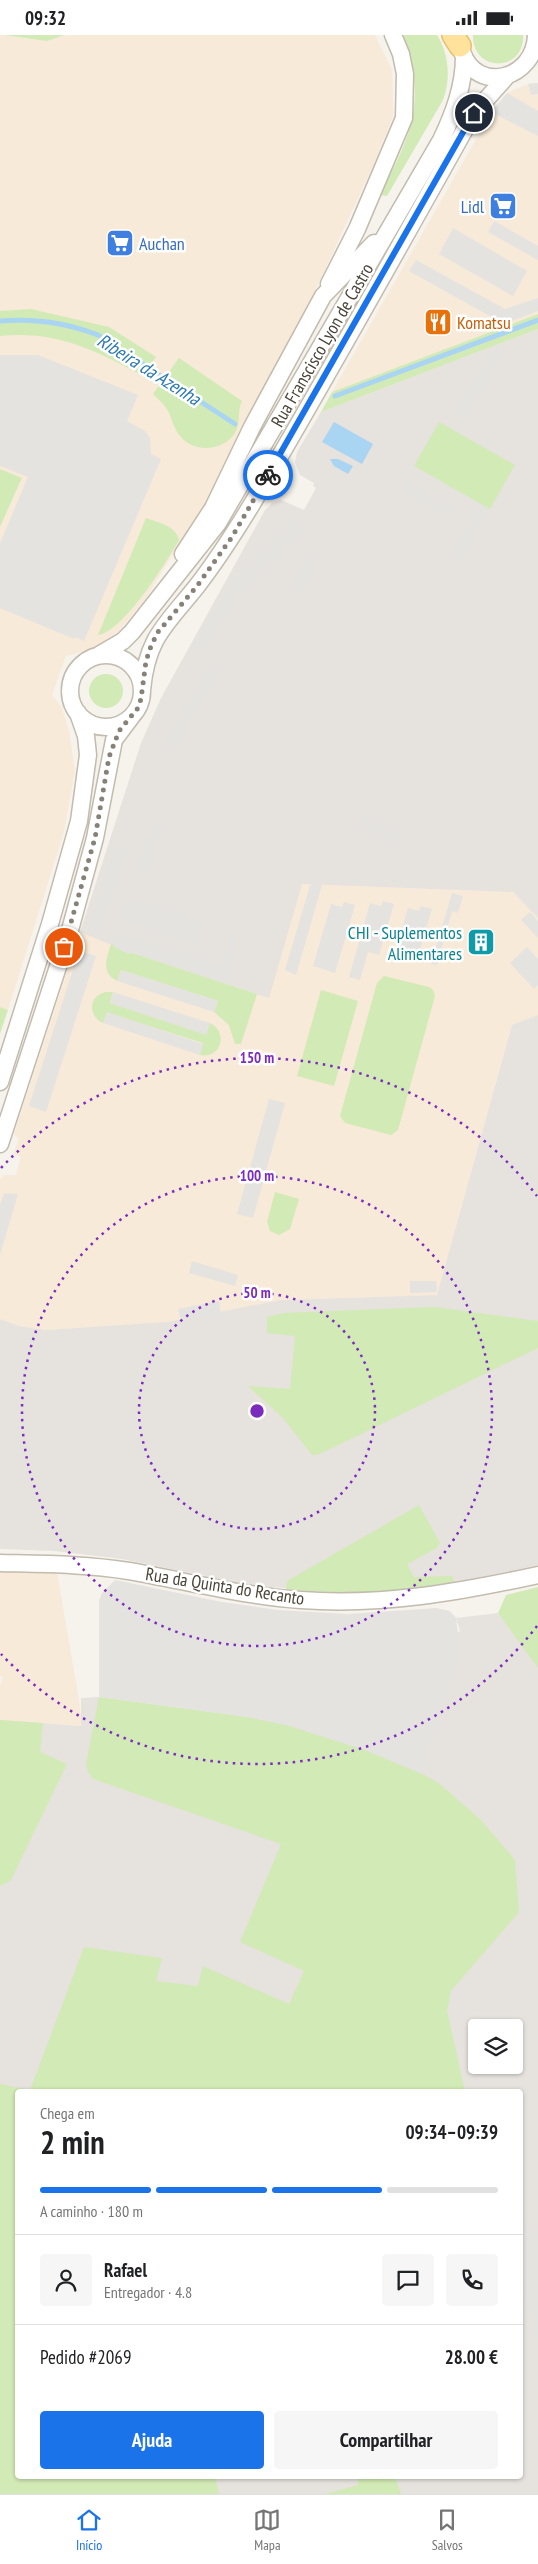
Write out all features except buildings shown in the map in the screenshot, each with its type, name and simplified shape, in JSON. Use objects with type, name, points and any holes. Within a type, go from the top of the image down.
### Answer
[{"type":"street","points":[[171,585],[184,552],[213,508],[252,427],[357,229],[404,118],[405,74],[394,35]]},
{"type":"street","name":"Rua Franscisco Lyon de Castro","points":[[142,690],[146,661],[158,632],[197,586],[232,537],[333,364],[474,113],[510,75],[523,68],[531,59],[535,48],[536,35]]},
{"type":"street","points":[[459,43],[479,72],[489,76],[538,71]]},
{"type":"street","name":"Rua Franscisco Lyon de Castro","points":[[99,655],[123,641],[171,585],[218,523],[235,496],[398,217],[451,119],[460,90],[459,43]]},
{"type":"street","points":[[323,296],[398,217]]},
{"type":"street","points":[[0,1082],[50,924],[79,821],[88,755],[86,737],[70,693],[74,674],[87,660],[99,655],[110,655],[129,663],[138,675],[142,690],[141,699],[114,740],[95,838],[70,930],[0,1144]]},
{"type":"street","points":[[78,713],[85,721],[104,727],[124,722],[132,715]]},
{"type":"street","name":"Rua da Quinta do Recanto","points":[[0,1563],[91,1566],[253,1595],[301,1600],[349,1601],[445,1594],[538,1575]]},
{"type":"shaded area","points":[[0,35],[47,41],[66,35],[375,35],[392,70],[393,99],[393,116],[373,166],[224,487],[179,544],[146,598],[120,630],[95,649],[66,656],[52,695],[61,706],[69,731],[75,770],[64,832],[8,1010],[0,1007],[0,527],[22,479],[0,469]]},
{"type":"shaded area","points":[[538,83],[538,314],[332,392],[491,113],[507,93],[528,84]]},
{"type":"shaded area","points":[[538,83],[538,94],[531,95],[528,84]]},
{"type":"shaded area","points":[[507,93],[538,111],[538,136],[491,112]]},
{"type":"shaded area","points":[[494,221],[538,246],[538,260],[488,232]]},
{"type":"shaded area","points":[[453,228],[527,271],[513,296],[439,254]]},
{"type":"shaded area","points":[[416,260],[505,309],[538,298],[538,311],[504,324],[409,271]]},
{"type":"shaded area","points":[[538,329],[538,918],[513,892],[302,884],[269,998],[129,952],[80,932],[141,743],[161,698],[265,510],[272,503],[281,500],[304,510],[316,488],[313,486],[314,483],[300,475],[295,462],[297,452],[321,412]]},
{"type":"shaded area","points":[[495,346],[504,352],[464,420],[454,413]]},
{"type":"shaded area","points":[[0,355],[38,355],[138,395],[127,421],[145,431],[150,438],[151,454],[161,459],[84,641],[75,637],[74,639],[0,608],[0,543],[28,477],[0,466]]},
{"type":"shaded area","points":[[407,483],[453,508],[449,515],[403,490]]},
{"type":"shaded area","points":[[479,505],[489,511],[460,562],[450,557],[451,554]]},
{"type":"shaded area","points":[[293,520],[303,527],[274,562],[244,586],[204,649],[194,642],[230,583],[268,549]]},
{"type":"shaded area","points":[[310,553],[319,558],[301,593],[290,587]]},
{"type":"shaded area","points":[[212,665],[220,670],[174,748],[164,743]]},
{"type":"shaded area","points":[[367,817],[404,837],[400,845],[362,826]]},
{"type":"shaded area","points":[[152,821],[164,825],[147,874],[137,870]]},
{"type":"shaded area","points":[[116,845],[127,849],[99,933],[88,929]]},
{"type":"shaded area","points":[[311,882],[322,885],[296,975],[285,970]]},
{"type":"shaded area","points":[[302,884],[513,892],[538,918],[538,1015],[512,1025],[437,1295],[281,1300],[175,1322],[45,1330],[19,1326],[0,1319],[0,1179],[4,1175],[16,1175],[21,1157],[13,1154],[19,1139],[14,1134],[80,932],[96,937]]},
{"type":"shaded area","points":[[452,893],[463,896],[458,913],[452,911],[437,965],[431,964]]},
{"type":"shaded area","points":[[131,899],[201,920],[194,943],[123,921],[122,914],[128,900]]},
{"type":"shaded area","points":[[383,901],[394,904],[379,955],[368,952],[360,980],[349,977],[370,903],[381,906]]},
{"type":"shaded area","points":[[344,902],[355,905],[335,973],[313,966],[331,904],[342,907]]},
{"type":"shaded area","points":[[421,906],[432,909],[417,960],[395,953],[408,908],[419,911]]},
{"type":"shaded area","points":[[530,912],[538,921],[538,938],[521,920]]},
{"type":"shaded area","points":[[235,932],[239,933],[225,982],[131,952],[129,954],[114,947],[119,935],[221,965]]},
{"type":"shaded area","points":[[527,947],[538,959],[538,985],[534,989],[510,963]]},
{"type":"shaded area","points":[[79,951],[96,956],[46,1112],[29,1106]]},
{"type":"shaded area","points":[[121,970],[218,1001],[214,1012],[117,981]]},
{"type":"shaded area","points":[[113,992],[210,1023],[206,1035],[110,1003]]},
{"type":"shaded area","points":[[107,1012],[203,1044],[200,1055],[103,1023]]},
{"type":"shaded area","points":[[538,1015],[538,1565],[444,1585],[397,1590],[346,1592],[255,1586],[122,1559],[55,1551],[0,1549],[0,1319],[19,1326],[45,1330],[168,1322],[281,1300],[437,1295],[512,1025]]},
{"type":"shaded area","points":[[269,1099],[285,1103],[253,1218],[237,1214]]},
{"type":"shaded area","points":[[4,1193],[18,1194],[0,1255],[0,1205]]},
{"type":"shaded area","points":[[192,1261],[238,1275],[235,1286],[189,1273]]},
{"type":"shaded area","points":[[410,1281],[436,1281],[437,1292],[410,1293]]},
{"type":"shaded area","points":[[219,1301],[221,1313],[181,1321],[178,1309]]},
{"type":"shaded area","points":[[0,1572],[57,1572],[82,1726],[0,1720],[0,1686],[3,1677],[0,1676]]},
{"type":"shaded area","points":[[115,1580],[222,1602],[278,1610],[348,1614],[436,1608],[450,1611],[456,1618],[460,1649],[422,1774],[365,1750],[290,1726],[248,1717],[99,1697],[99,1600],[102,1593]]},
{"type":"shaded area","points":[[498,1613],[538,1666],[538,2494],[0,2494],[0,1720],[81,1726],[81,1698],[99,1697],[248,1717],[460,1631],[456,1618]]},
{"type":"shaded area","points":[[525,2222],[538,2233],[538,2338],[523,2296],[523,2223]]},
{"type":"green space","points":[[3,35],[65,35],[47,41]]},
{"type":"green space","points":[[400,35],[437,35],[444,50],[448,75],[443,100],[387,196],[379,195],[401,152],[412,120],[414,104],[415,88],[412,72]]},
{"type":"green space","points":[[473,35],[523,35],[521,47],[516,56],[508,62],[498,63],[489,62],[481,56],[475,47]]},
{"type":"green space","points":[[31,309],[109,327],[156,357],[143,376],[92,350],[57,339],[20,335],[0,336],[0,311]]},
{"type":"green space","points":[[538,314],[538,329],[321,412],[332,392]]},
{"type":"green space","points":[[179,358],[242,401],[236,431],[225,443],[210,448],[201,448],[186,442],[176,430],[167,409],[153,394]]},
{"type":"green space","points":[[439,422],[515,465],[490,509],[414,466]]},
{"type":"green space","points":[[0,469],[22,478],[0,527]]},
{"type":"green space","points":[[146,518],[170,528],[179,540],[131,610],[108,631],[98,635]]},
{"type":"green space","points":[[106,674],[113,675],[118,679],[122,684],[122,698],[118,703],[113,707],[106,708],[99,707],[94,703],[90,698],[89,691],[90,684],[94,679],[99,675]]},
{"type":"green space","points":[[111,944],[129,952],[257,994],[241,1044],[235,1044],[229,1025],[214,1012],[218,1001],[121,970],[117,981],[108,973],[106,964]]},
{"type":"green space","points":[[384,976],[429,987],[433,990],[435,996],[398,1130],[391,1135],[345,1123],[340,1116],[377,983]]},
{"type":"green space","points":[[321,990],[358,1001],[334,1086],[297,1076]]},
{"type":"green space","points":[[105,992],[113,992],[110,1003],[206,1034],[210,1023],[216,1027],[219,1033],[220,1044],[213,1053],[200,1055],[203,1043],[107,1013],[103,1023],[95,1016],[92,1007],[95,998]]},
{"type":"green space","points":[[0,1007],[8,1010],[0,1034]]},
{"type":"green space","points":[[275,1192],[299,1199],[290,1229],[279,1235],[270,1231],[267,1222]]},
{"type":"green space","points":[[435,1307],[538,1321],[538,1348],[320,1454],[312,1455],[283,1418],[248,1386],[290,1389],[295,1336],[267,1333],[267,1317],[283,1313]]},
{"type":"green space","points":[[419,1505],[440,1543],[437,1548],[407,1564],[414,1577],[452,1576],[455,1582],[413,1589],[371,1592],[328,1592],[286,1589],[287,1581]]},
{"type":"green space","points":[[538,1587],[538,1668],[498,1613],[506,1595]]},
{"type":"green space","points":[[99,1697],[248,1717],[290,1726],[365,1750],[417,1771],[440,1784],[481,1820],[515,1860],[519,1912],[451,1991],[447,2011],[465,2089],[30,2089],[84,1947],[162,1958],[156,1981],[198,1986],[203,1966],[289,2004],[304,1971],[240,1942],[281,1844],[93,1779],[88,1772],[86,1764]]},
{"type":"green space","points":[[0,1720],[43,1723],[40,1752],[67,1764],[11,1880],[0,1886]]},
{"type":"green space","points":[[0,2084],[25,2089],[15,2089],[15,2479],[216,2479],[219,2494],[0,2494]]},
{"type":"green space","points":[[357,2479],[396,2479],[401,2494],[325,2494],[358,2485]]},
{"type":"water","points":[[334,422],[373,444],[362,464],[322,442]]},
{"type":"water","points":[[330,459],[338,459],[353,466],[348,474],[334,466]]},
{"type":"waterway","name":"Ribeira da Azenha","points":[[335,396],[538,320]]},
{"type":"waterway","name":"Ribeira da Azenha","points":[[0,321],[50,322],[98,335],[235,424]]},
{"type":"way so far","points":[[64,947],[95,838],[109,757],[119,731],[138,708],[146,661],[151,646],[158,632],[197,586],[232,537],[268,475]]},
{"type":"place","name":"Lidl","points":[[503,206]]},
{"type":"place","name":"Auchan","points":[[120,243]]},
{"type":"place","name":"Komatsu","points":[[438,322]]},
{"type":"place","name":"CHI - Suplementos Alimentares","points":[[481,942]]},
{"type":"route","points":[[268,475],[328,373],[474,113]]}]
